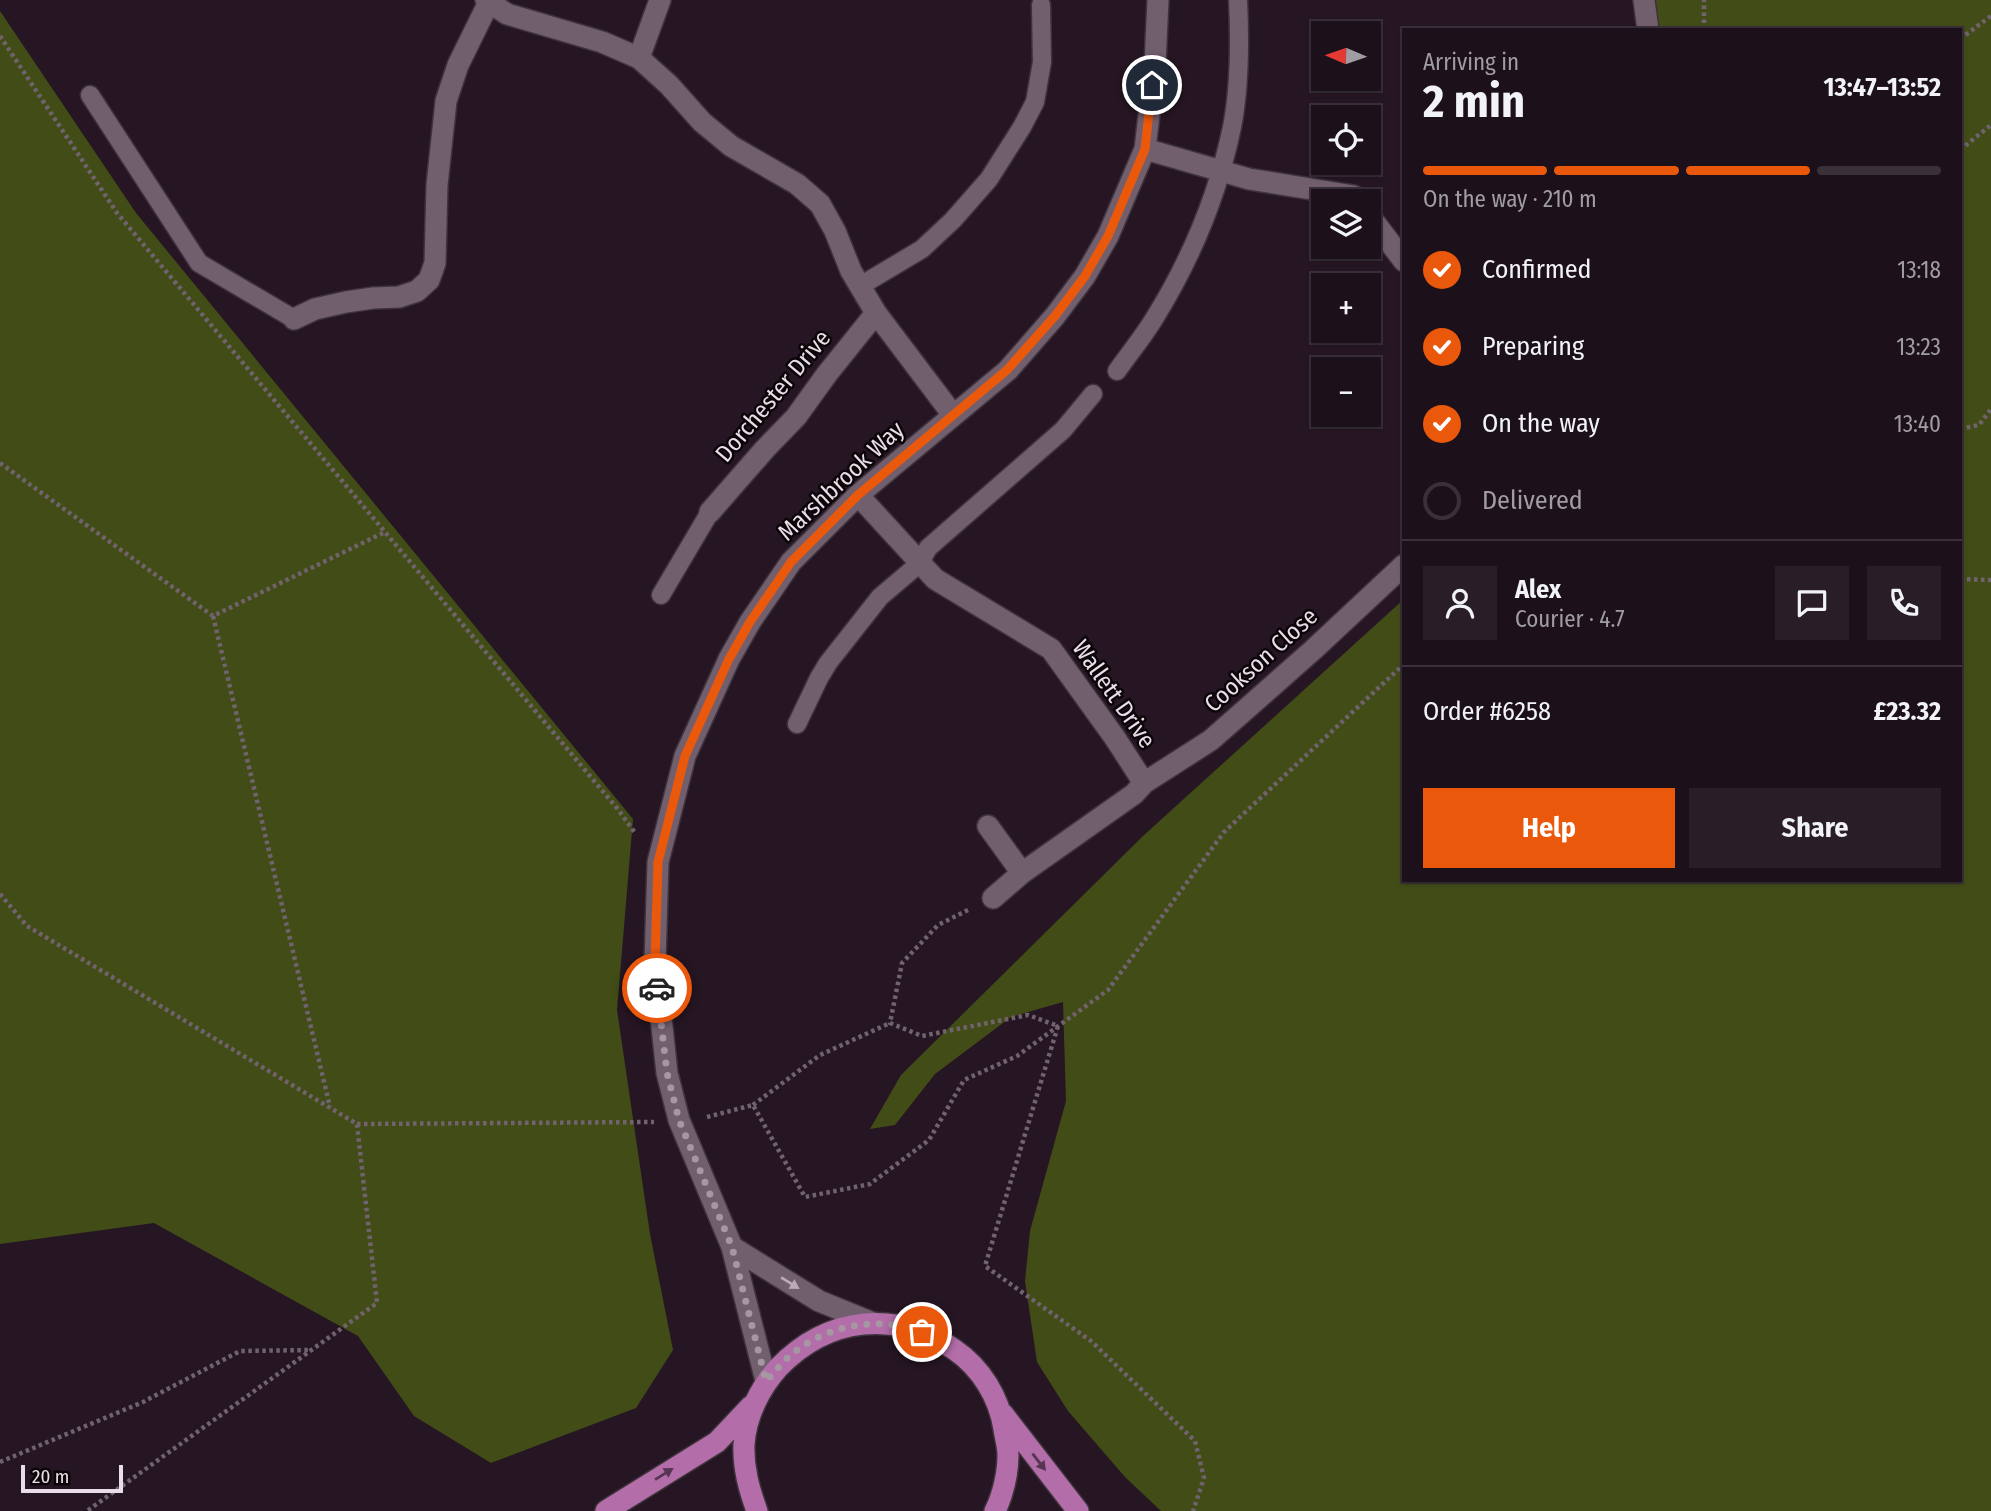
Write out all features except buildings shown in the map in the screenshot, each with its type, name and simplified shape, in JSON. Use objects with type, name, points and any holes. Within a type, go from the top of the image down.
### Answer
[{"type":"main road","points":[[757,1511],[747,1484],[744,1443],[754,1404],[766,1381],[795,1351],[831,1330],[873,1323],[906,1326],[937,1338],[965,1357],[987,1382],[1001,1412],[1078,1511]]},
{"type":"main road","points":[[606,1511],[717,1442],[754,1404]]},
{"type":"main road","points":[[995,1511],[1002,1498],[1008,1455],[1001,1412]]},
{"type":"street","points":[[639,58],[660,0]]},
{"type":"street","name":"Marshbrook Way","points":[[766,1381],[732,1247],[679,1120],[667,1073],[655,962],[658,862],[685,756],[734,650],[791,562],[858,495],[1007,370],[1055,316],[1085,276],[1108,236],[1145,149],[1158,0]]},
{"type":"street","points":[[1644,0],[1648,28]]},
{"type":"street","points":[[294,319],[315,309],[346,302],[399,297],[417,291],[429,280],[435,263],[437,185],[446,100],[458,65],[488,1],[507,14],[602,42],[639,58],[669,85],[702,122],[731,146],[797,184],[820,204],[876,313],[953,415]]},
{"type":"street","points":[[1145,149],[1249,179],[1311,189]]},
{"type":"street","points":[[1381,231],[1402,258]]},
{"type":"street","name":"Dorchester Drive","points":[[710,512],[796,417],[876,313]]},
{"type":"street","name":"Wallett Drive","points":[[858,495],[936,579],[1051,649],[1144,783],[1134,794],[1022,873],[992,898]]},
{"type":"street","name":"Cookson Close","points":[[1144,783],[1211,740],[1402,567]]},
{"type":"street","points":[[988,826],[1022,873]]},
{"type":"street","points":[[732,1247],[819,1301],[873,1323]]},
{"type":"lane","points":[[1117,371],[1154,320],[1177,279],[1197,236],[1221,171],[1232,127],[1236,95],[1239,54],[1238,0]]},
{"type":"lane","points":[[860,286],[922,248],[953,220],[989,179],[1035,102],[1042,62],[1041,5]]},
{"type":"lane","points":[[90,95],[199,263],[294,319]]},
{"type":"lane","points":[[797,724],[819,678],[880,597],[920,563],[928,548],[1063,430],[1093,394]]},
{"type":"lane","points":[[661,595],[710,512]]},
{"type":"path","points":[[1703,28],[1704,0]]},
{"type":"path","points":[[1962,38],[1991,16]]},
{"type":"path","points":[[0,36],[117,213],[616,807],[658,862]]},
{"type":"path","points":[[1962,148],[1991,125]]},
{"type":"path","points":[[1962,429],[1979,425],[1991,409]]},
{"type":"path","points":[[0,463],[214,616],[330,1107]]},
{"type":"path","points":[[214,616],[385,532]]},
{"type":"path","points":[[1962,579],[1991,580]]},
{"type":"path","points":[[753,1105],[805,1197],[870,1184],[929,1140],[964,1080],[1017,1056],[1108,990],[1224,832],[1402,666]]},
{"type":"path","points":[[0,894],[27,926],[357,1124],[658,1122]]},
{"type":"path","points":[[890,1023],[902,963],[938,925],[992,898]]},
{"type":"path","points":[[703,1118],[753,1105],[820,1055],[890,1023],[922,1036],[1028,1015],[1059,1026]]},
{"type":"path","points":[[1059,1026],[985,1266],[1091,1341],[1195,1441],[1204,1478],[1193,1511]]},
{"type":"path","points":[[87,1511],[377,1303],[357,1124]]},
{"type":"path","points":[[0,1461],[144,1402],[240,1351],[312,1350]]},
{"type":"green space","points":[[1651,0],[1991,0],[1991,1511],[1161,1511],[1125,1477],[1068,1411],[1037,1362],[1025,1281],[1030,1231],[1066,1101],[1063,1002],[1011,1017],[935,1074],[895,1125],[870,1129],[901,1075],[1143,836],[1402,601],[1402,882],[1962,882],[1962,28],[1655,28]]},
{"type":"green space","points":[[0,11],[136,213],[633,819],[617,1010],[650,1234],[673,1350],[636,1408],[491,1463],[414,1416],[358,1336],[154,1223],[0,1244]]},
{"type":"way so far","points":[[657,988],[667,1073],[679,1120],[732,1247],[766,1381],[795,1351],[831,1330],[873,1323],[906,1326],[922,1332]]},
{"type":"route","points":[[657,988],[655,962],[658,862],[685,756],[729,659],[750,622],[791,562],[858,495],[1007,370],[1055,316],[1085,276],[1108,236],[1145,149],[1152,85]]}]
